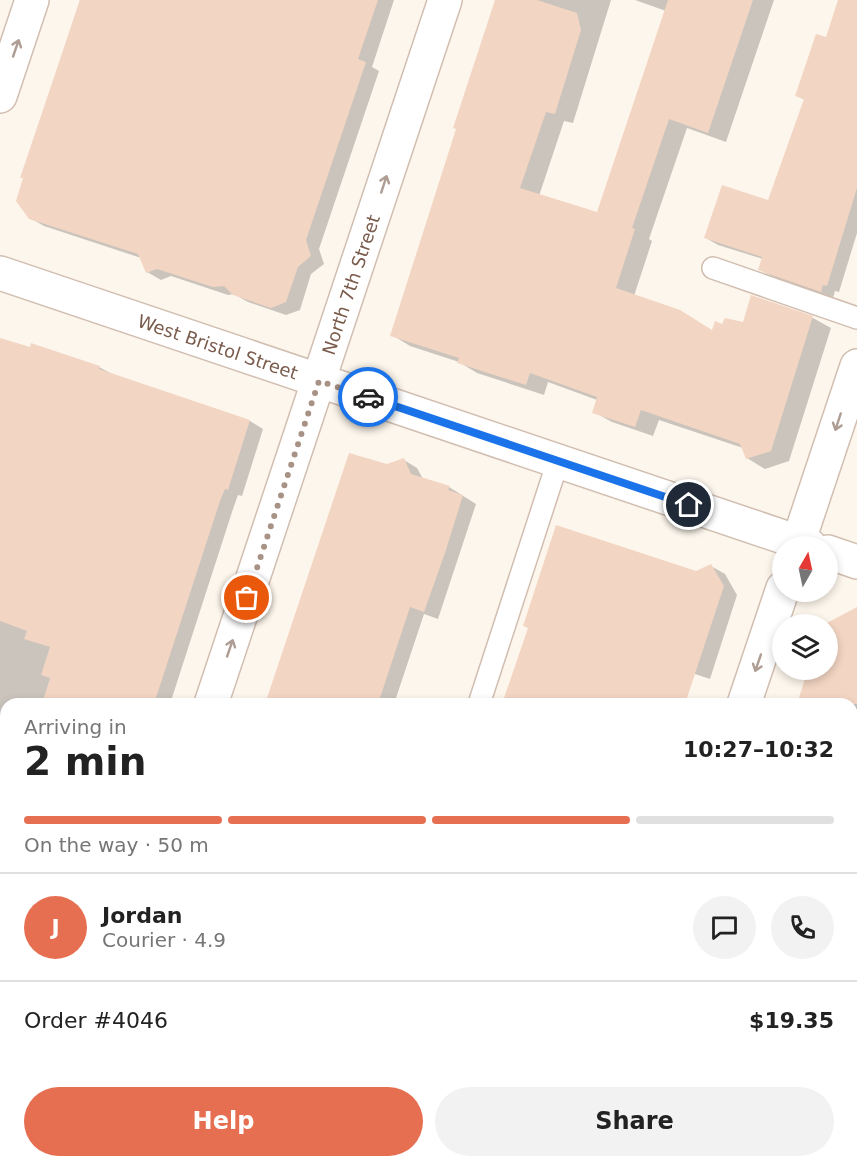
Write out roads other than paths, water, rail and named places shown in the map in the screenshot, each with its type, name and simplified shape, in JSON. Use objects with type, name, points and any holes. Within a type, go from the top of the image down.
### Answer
[{"type":"street","points":[[0,96],[32,0]]},
{"type":"street","name":"North 7th Street","points":[[213,698],[445,0]]},
{"type":"street","name":"West Bristol Street","points":[[0,273],[776,536]]},
{"type":"street","points":[[811,536],[857,366]]},
{"type":"street","name":"West Bristol Street","points":[[838,556],[857,562]]},
{"type":"street","points":[[746,698],[778,602]]},
{"type":"lane","points":[[713,268],[857,318]]},
{"type":"lane","points":[[481,698],[558,461]]}]
